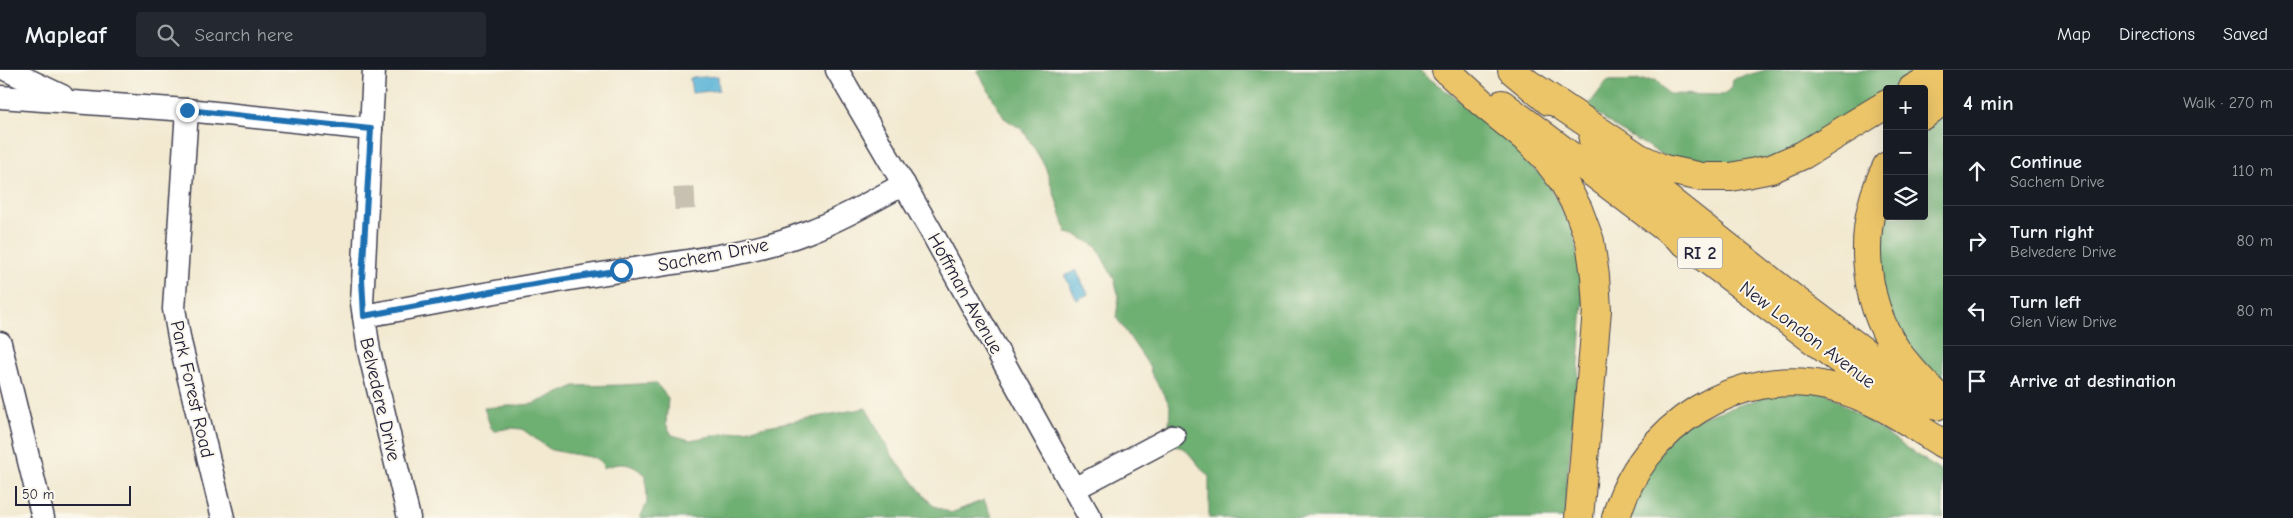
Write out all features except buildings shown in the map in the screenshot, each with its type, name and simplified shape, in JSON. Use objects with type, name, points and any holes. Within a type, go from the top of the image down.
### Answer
[{"type":"main road","points":[[1446,70],[1544,156],[1571,194],[1590,241],[1596,276],[1597,310],[1579,518]]},
{"type":"main road","name":"New London Avenue","points":[[1454,70],[1538,130],[1887,394],[1943,440]]},
{"type":"main road","points":[[1919,85],[1943,71]]},
{"type":"main road","points":[[1522,78],[1651,164],[1689,175],[1716,177],[1758,173],[1787,163],[1814,149],[1883,106]]},
{"type":"main road","name":"New London Avenue","points":[[1522,78],[1603,148],[1810,311],[1943,412]]},
{"type":"main road","points":[[1928,112],[1943,100]]},
{"type":"main road","points":[[1883,175],[1876,192],[1868,230],[1867,268],[1870,287],[1880,320],[1896,350],[1904,362],[1943,402]]},
{"type":"main road","points":[[1616,518],[1623,496],[1637,470],[1659,440],[1674,426],[1691,413],[1725,395],[1761,384],[1792,381],[1842,390],[1887,409],[1943,444]]},
{"type":"street","points":[[6,70],[72,100]]},
{"type":"street","name":"Belvedere Drive","points":[[374,70],[362,279],[364,316],[368,351],[409,518]]},
{"type":"street","name":"Hoffman Avenue","points":[[837,70],[932,231],[1090,518]]},
{"type":"street","points":[[0,97],[72,100],[371,129]]},
{"type":"street","name":"Park Forest Road","points":[[187,110],[174,309],[180,342],[223,518]]},
{"type":"street","name":"Sachem Drive","points":[[364,316],[522,286],[722,254],[770,244],[805,233],[850,214],[904,184]]},
{"type":"street","points":[[0,343],[43,518]]},
{"type":"street","points":[[1074,488],[1174,436]]},
{"type":"green space","points":[[977,70],[1418,70],[1492,125],[1548,183],[1573,231],[1584,289],[1578,379],[1566,488],[1566,518],[1209,518],[1209,477],[1184,448],[1168,445],[1170,405],[1151,373],[1150,367],[1116,317],[1119,297],[1114,279],[1096,246],[1078,236],[1067,233],[1045,166],[1023,130],[1004,118]]},
{"type":"green space","points":[[1766,70],[1943,70],[1922,85],[1883,85],[1883,108],[1794,161],[1689,170],[1616,128],[1588,106],[1607,81],[1656,80],[1668,94],[1723,95],[1732,87],[1733,79]]},
{"type":"green space","points":[[1943,102],[1943,383],[1915,360],[1875,288],[1883,212],[1883,220],[1928,220],[1928,115]]},
{"type":"green space","points":[[1811,382],[1943,473],[1943,518],[1619,518],[1678,425]]},
{"type":"green space","points":[[656,383],[668,398],[666,424],[672,435],[690,440],[866,408],[893,457],[932,505],[951,513],[984,500],[992,518],[640,518],[647,503],[646,475],[626,464],[616,464],[603,468],[602,463],[595,458],[551,450],[522,429],[510,428],[494,431],[491,428],[484,408],[533,404],[575,386]]},
{"type":"water","points":[[718,76],[719,90],[692,93],[690,78]]},
{"type":"water","points":[[1076,270],[1088,294],[1077,300],[1065,276]]},
{"type":"tunnel","points":[[674,199],[695,198]]},
{"type":"route","points":[[187,110],[371,129],[362,279],[364,316],[522,286],[621,270]]}]
